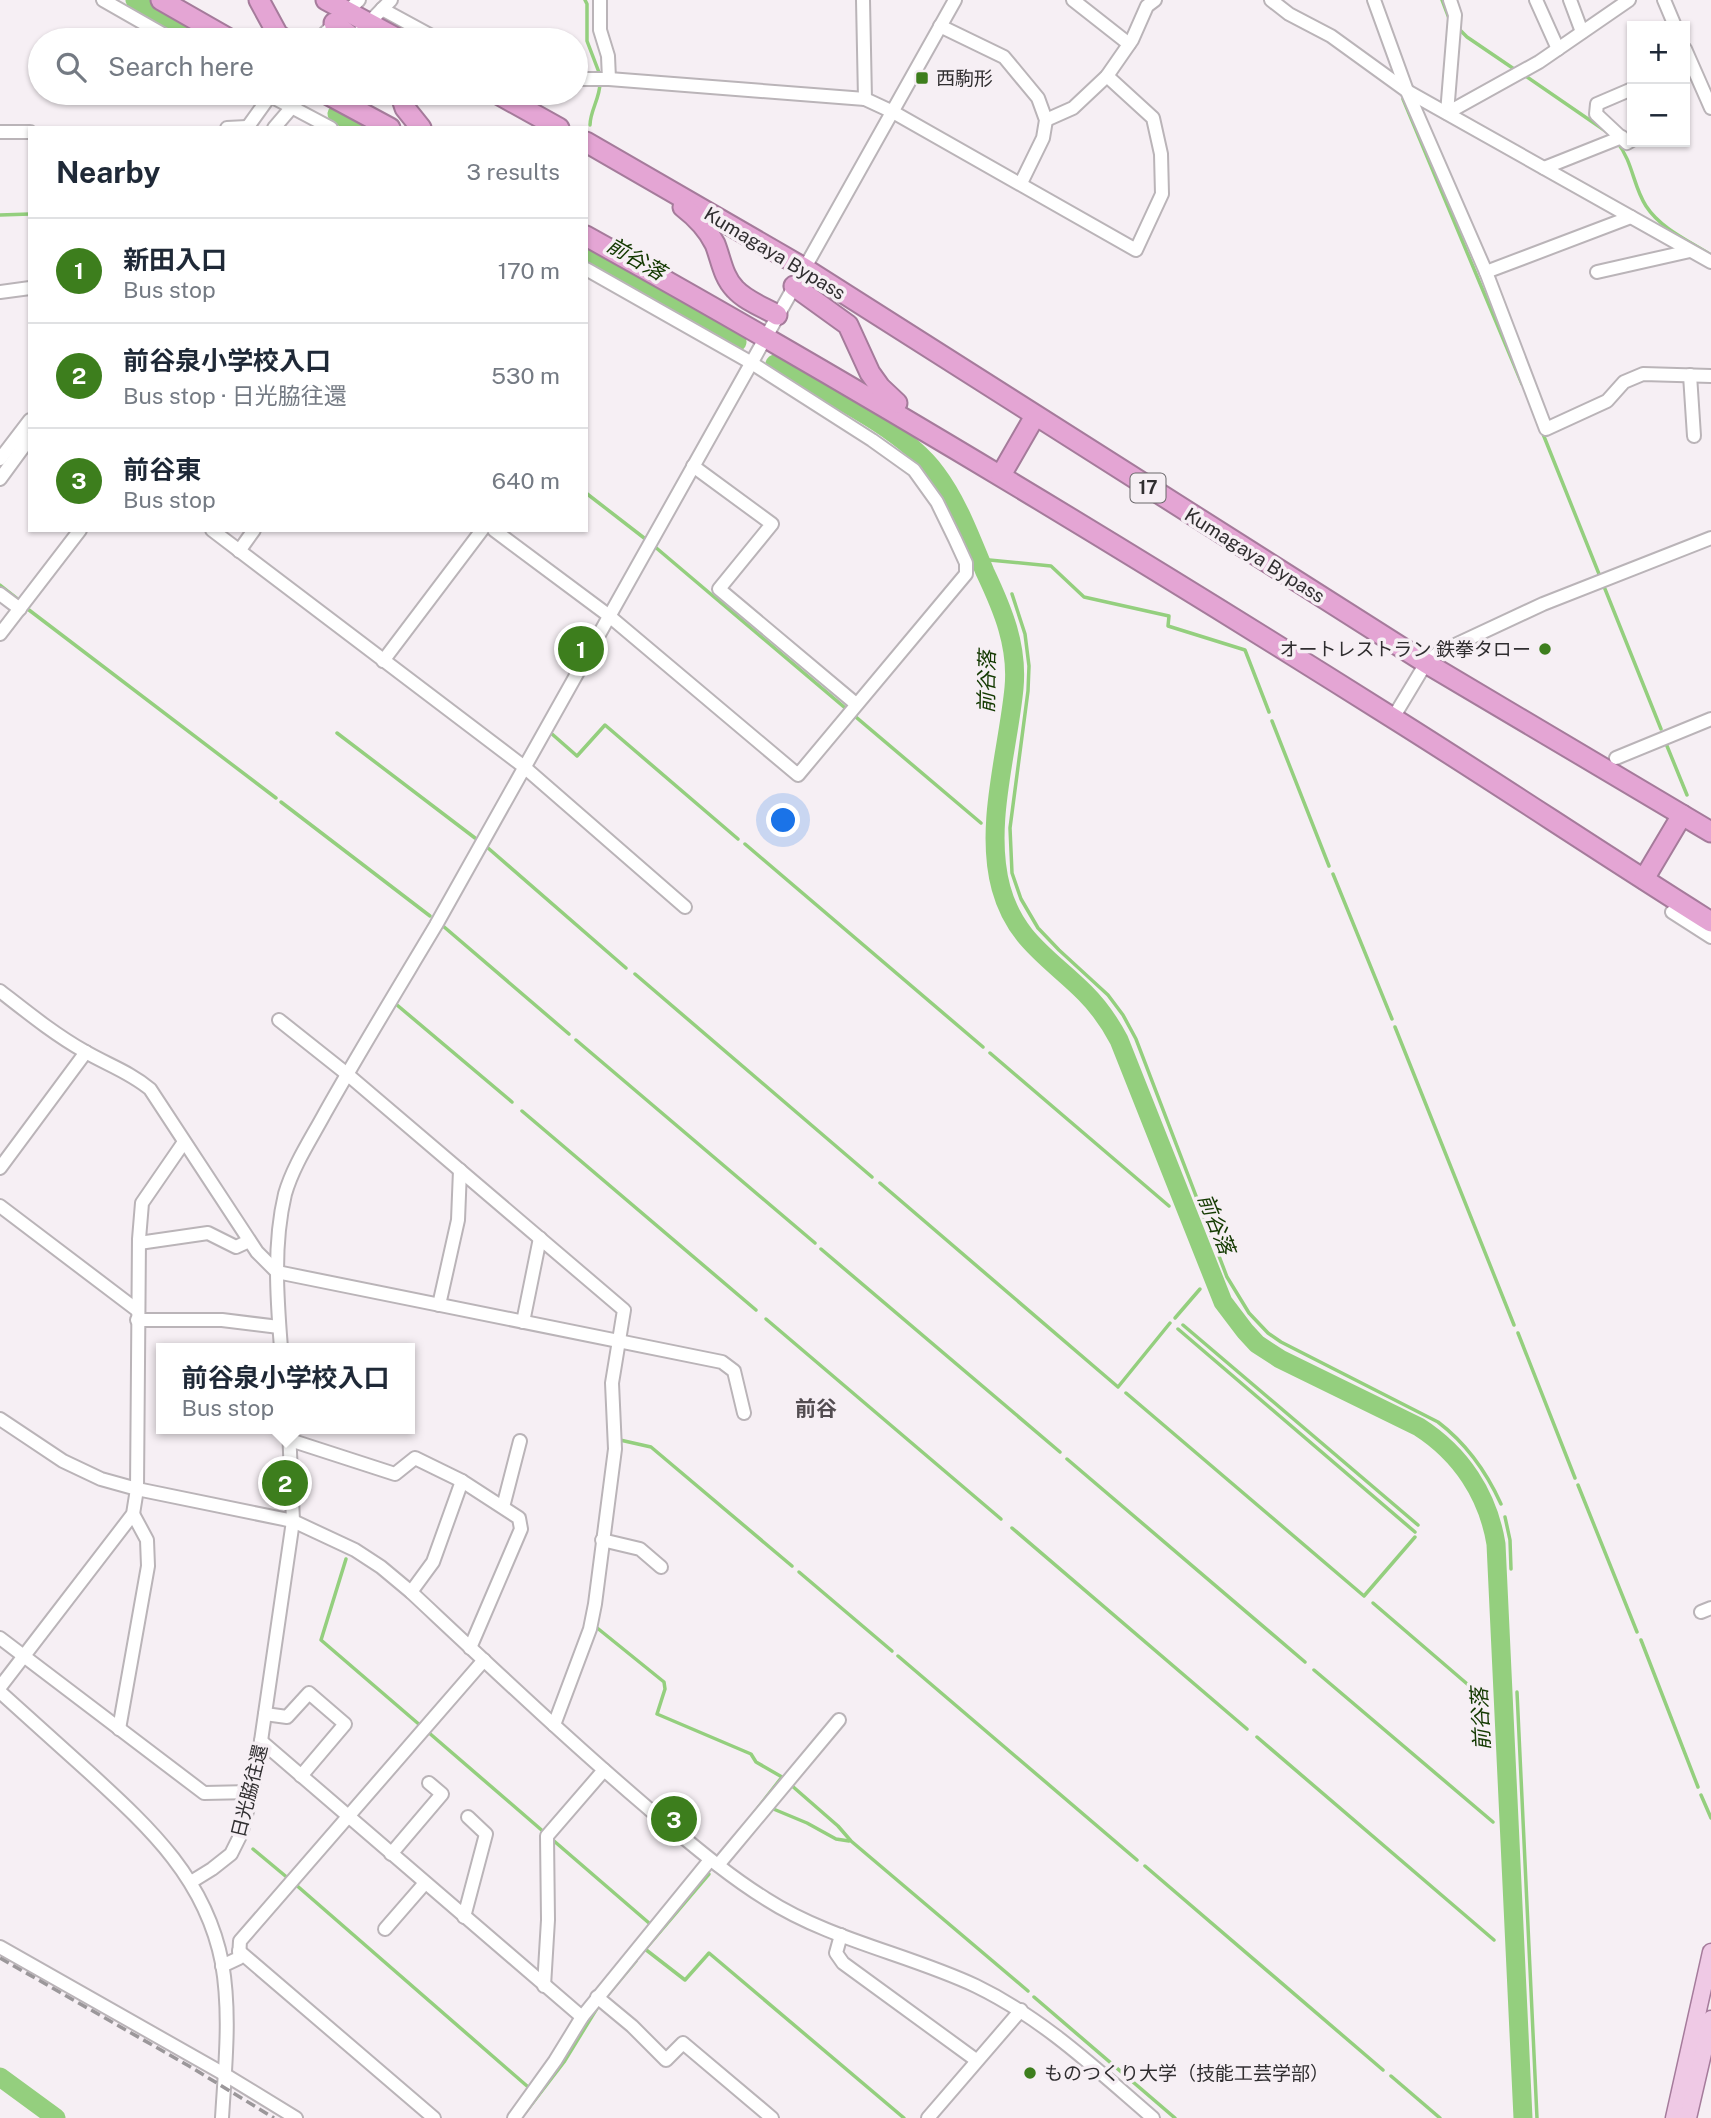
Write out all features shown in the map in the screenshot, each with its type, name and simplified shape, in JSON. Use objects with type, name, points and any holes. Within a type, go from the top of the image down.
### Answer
[{"type":"highway","points":[[161,0],[210,28]]},
{"type":"highway","points":[[260,0],[274,28]]},
{"type":"highway","points":[[326,0],[346,11],[380,11],[392,28]]},
{"type":"highway","points":[[346,11],[351,28]]},
{"type":"highway","points":[[347,105],[386,126]]},
{"type":"highway","points":[[404,105],[419,126]]},
{"type":"highway","points":[[518,105],[555,126]]},
{"type":"highway","name":"Kumagaya Bypass","points":[[588,143],[804,268],[1426,663],[1711,832]]},
{"type":"highway","points":[[641,174],[693,215],[714,242],[726,276],[735,289],[776,315]]},
{"type":"highway","points":[[588,237],[765,335],[1001,475],[1393,718],[1711,922]]},
{"type":"highway","points":[[794,286],[848,325],[870,373],[880,387],[935,435]]},
{"type":"highway","points":[[1001,475],[1035,416]]},
{"type":"highway","points":[[1644,879],[1682,816]]},
{"type":"main road","points":[[1674,2118],[1711,1952]]},
{"type":"main road","points":[[1688,2118],[1711,2019]]},
{"type":"street","points":[[103,0],[152,28]]},
{"type":"street","points":[[600,0],[600,30],[608,56],[609,79]]},
{"type":"street","points":[[863,0],[866,99]]},
{"type":"street","points":[[281,1343],[276,1272],[286,1192],[303,1155],[347,1074],[436,925],[955,0]]},
{"type":"street","points":[[1073,0],[1129,44]]},
{"type":"street","points":[[1046,120],[1073,108],[1107,76],[1129,44],[1147,6],[1154,0]]},
{"type":"street","points":[[1271,0],[1289,14],[1331,36],[1407,91],[1708,261]]},
{"type":"street","points":[[1374,0],[1407,91],[1486,272],[1546,429],[1607,401],[1624,382],[1643,374],[1711,376]]},
{"type":"street","points":[[1447,113],[1455,16],[1450,0]]},
{"type":"street","points":[[1536,0],[1558,49]]},
{"type":"street","points":[[1570,0],[1582,32]]},
{"type":"street","points":[[1447,113],[1527,69],[1629,0]]},
{"type":"street","points":[[1664,0],[1673,21]]},
{"type":"street","points":[[330,28],[346,11]]},
{"type":"street","points":[[365,28],[380,11],[415,28]]},
{"type":"street","points":[[940,26],[1004,57],[1038,98],[1046,120],[1043,138],[1021,183]]},
{"type":"street","points":[[1690,60],[1711,108]]},
{"type":"street","points":[[588,79],[866,99],[1021,183],[1136,250],[1162,194],[1161,153],[1153,118],[1107,76]]},
{"type":"street","points":[[1627,91],[1597,104],[1597,114],[1627,138]]},
{"type":"street","points":[[248,126],[262,105]]},
{"type":"street","points":[[276,126],[293,106],[328,126]]},
{"type":"street","points":[[0,132],[28,132]]},
{"type":"street","points":[[1544,168],[1608,142],[1627,138]]},
{"type":"street","points":[[1486,272],[1631,217]]},
{"type":"street","points":[[1597,272],[1690,251]]},
{"type":"street","points":[[497,532],[608,615],[798,775],[966,575],[966,563],[937,502],[914,470],[750,362],[588,270]]},
{"type":"street","points":[[0,292],[28,288]]},
{"type":"street","points":[[1690,376],[1694,436]]},
{"type":"street","points":[[0,458],[28,423]]},
{"type":"street","points":[[0,479],[28,442]]},
{"type":"street","points":[[693,466],[772,524],[719,589],[855,706]]},
{"type":"street","points":[[0,634],[78,532]]},
{"type":"street","points":[[215,532],[523,766],[685,906]]},
{"type":"street","points":[[239,551],[253,532]]},
{"type":"street","points":[[383,661],[480,532]]},
{"type":"street","points":[[1393,718],[1426,663],[1438,653],[1542,604],[1711,538]]},
{"type":"street","points":[[0,594],[20,609]]},
{"type":"street","points":[[1616,758],[1711,719]]},
{"type":"street","points":[[1672,912],[1711,937]]},
{"type":"street","points":[[0,991],[51,1031],[138,1079],[150,1089],[249,1241],[276,1272],[722,1362],[734,1371],[744,1413]]},
{"type":"street","points":[[279,1020],[347,1074],[624,1310],[611,1383],[615,1449],[596,1604],[590,1629],[554,1725]]},
{"type":"street","points":[[0,1168],[86,1052]]},
{"type":"street","points":[[0,1686],[133,1514],[136,1489],[137,1315],[142,1203],[184,1142]]},
{"type":"street","points":[[439,1306],[458,1220],[460,1170]]},
{"type":"street","points":[[0,1206],[137,1315],[222,1320],[279,1327]]},
{"type":"street","points":[[139,1243],[208,1233],[236,1247],[249,1241]]},
{"type":"street","points":[[523,1322],[540,1238]]},
{"type":"street","points":[[0,1419],[63,1461],[101,1479],[136,1489],[293,1521],[355,1550],[411,1592],[604,1770],[714,1863],[769,1901],[799,1917],[973,1985],[1021,2010],[1054,2033],[1153,2118]]},
{"type":"street","points":[[289,1434],[395,1474],[415,1458],[462,1480],[519,1518],[521,1529],[470,1647]]},
{"type":"street","name":"日光脇往還","points":[[191,1882],[231,1854],[241,1834],[252,1792],[293,1521],[289,1434]]},
{"type":"street","points":[[503,1507],[520,1441]]},
{"type":"street","points":[[411,1592],[433,1562],[462,1480]]},
{"type":"street","points":[[119,1729],[148,1566],[147,1540],[133,1514]]},
{"type":"street","points":[[602,1540],[640,1549],[661,1567]]},
{"type":"street","points":[[0,1638],[204,1793],[252,1792]]},
{"type":"street","points":[[222,1966],[239,1958],[240,1941],[484,1660]]},
{"type":"street","points":[[0,1692],[138,1817],[163,1843],[191,1882],[208,1916],[222,1966],[226,2003],[222,2118]]},
{"type":"street","points":[[265,1714],[288,1717],[309,1693],[345,1724],[301,1776]]},
{"type":"street","points":[[516,2118],[597,1997],[839,1720]]},
{"type":"street","points":[[261,1741],[582,2017]]},
{"type":"street","points":[[544,1986],[548,1920],[547,1836],[604,1770]]},
{"type":"street","points":[[391,1854],[442,1794],[429,1783]]},
{"type":"street","points":[[464,1917],[486,1834],[467,1817]]},
{"type":"street","points":[[385,1928],[425,1883]]},
{"type":"street","points":[[841,1935],[836,1953],[844,1963],[976,2060]]},
{"type":"street","points":[[0,1947],[296,2118]]},
{"type":"street","points":[[239,1951],[434,2118]]},
{"type":"street","points":[[597,1997],[632,2026],[666,2060],[683,2043],[772,2118]]},
{"type":"street","points":[[928,2118],[1021,2010]]},
{"type":"waterway","name":"前谷落","points":[[135,0],[185,28]]},
{"type":"waterway","points":[[585,0],[587,28]]},
{"type":"waterway","points":[[1442,0],[1450,21]]},
{"type":"waterway","points":[[1458,28],[1517,71]]},
{"type":"waterway","points":[[588,44],[600,75]]},
{"type":"waterway","points":[[1524,75],[1607,132]]},
{"type":"waterway","points":[[590,125],[600,83]]},
{"type":"waterway","points":[[1403,99],[1522,384]]},
{"type":"waterway","name":"前谷落","points":[[337,114],[358,126]]},
{"type":"waterway","points":[[1617,142],[1652,214],[1676,234],[1711,255]]},
{"type":"waterway","points":[[0,215],[28,214]]},
{"type":"waterway","points":[[591,248],[592,259]]},
{"type":"waterway","name":"前谷落","points":[[588,257],[737,342]]},
{"type":"waterway","name":"前谷落","points":[[775,364],[862,412],[904,441],[936,473],[957,508],[1003,614],[1014,658],[1014,688],[999,788],[995,839],[996,864],[1007,906],[1035,947],[1090,998],[1119,1040],[1223,1302],[1257,1344],[1280,1359],[1419,1427],[1434,1438],[1460,1463],[1487,1509],[1496,1544],[1523,2118]]},
{"type":"waterway","points":[[1543,434],[1661,729]]},
{"type":"waterway","points":[[588,495],[648,541]]},
{"type":"waterway","points":[[654,546],[981,823]]},
{"type":"waterway","points":[[979,559],[1051,566],[1084,597],[1169,616],[1168,626],[1245,650],[1269,712]]},
{"type":"waterway","points":[[0,585],[19,600]]},
{"type":"waterway","points":[[1012,594],[1025,634],[1029,666],[1010,828],[1012,873],[1021,899],[1038,928],[1108,995],[1123,1015],[1136,1039],[1227,1277],[1249,1313],[1281,1342],[1438,1422],[1458,1439],[1475,1459],[1501,1504]]},
{"type":"waterway","points":[[29,610],[276,798]]},
{"type":"waterway","points":[[1272,721],[1329,866]]},
{"type":"waterway","points":[[552,734],[577,756],[605,725],[738,839]]},
{"type":"waterway","points":[[337,733],[475,838]]},
{"type":"waterway","points":[[1667,746],[1687,795]]},
{"type":"waterway","points":[[281,802],[430,916]]},
{"type":"waterway","points":[[745,844],[983,1047]]},
{"type":"waterway","points":[[488,848],[626,968]]},
{"type":"waterway","points":[[1333,874],[1392,1019]]},
{"type":"waterway","points":[[443,926],[569,1034]]},
{"type":"waterway","points":[[635,974],[872,1177]]},
{"type":"waterway","points":[[397,1005],[512,1102]]},
{"type":"waterway","points":[[1395,1027],[1514,1325]]},
{"type":"waterway","points":[[576,1040],[815,1243]]},
{"type":"waterway","points":[[990,1053],[1169,1206]]},
{"type":"waterway","points":[[522,1111],[756,1310]]},
{"type":"waterway","points":[[880,1183],[1118,1387],[1170,1323]]},
{"type":"waterway","points":[[821,1249],[1060,1452]]},
{"type":"waterway","points":[[1175,1318],[1200,1289]]},
{"type":"waterway","points":[[766,1319],[1001,1519]]},
{"type":"waterway","points":[[1183,1325],[1418,1525]]},
{"type":"waterway","points":[[1178,1329],[1415,1532]]},
{"type":"waterway","points":[[1518,1333],[1575,1478]]},
{"type":"waterway","points":[[1126,1393],[1364,1596],[1415,1537]]},
{"type":"waterway","points":[[620,1440],[651,1447],[792,1566]]},
{"type":"waterway","points":[[1067,1459],[1305,1662]]},
{"type":"waterway","points":[[1578,1485],[1637,1632]]},
{"type":"waterway","points":[[1505,1517],[1510,1540],[1511,1569]]},
{"type":"waterway","points":[[1012,1528],[1247,1729]]},
{"type":"waterway","points":[[346,1559],[321,1640],[421,1726]]},
{"type":"waterway","points":[[799,1572],[892,1651]]},
{"type":"waterway","points":[[1373,1603],[1487,1701]]},
{"type":"waterway","points":[[596,1627],[664,1682],[665,1689],[657,1714],[751,1754],[756,1762],[782,1777],[753,1814]]},
{"type":"waterway","points":[[1641,1640],[1698,1787]]},
{"type":"waterway","points":[[898,1656],[1137,1860]]},
{"type":"waterway","points":[[1314,1670],[1493,1822]]},
{"type":"waterway","points":[[1517,1692],[1537,2118]]},
{"type":"waterway","points":[[428,1732],[545,1833]]},
{"type":"waterway","points":[[1257,1737],[1494,1940]]},
{"type":"waterway","points":[[791,1785],[851,1841],[1028,1991]]},
{"type":"waterway","points":[[1701,1795],[1711,1818]]},
{"type":"waterway","points":[[771,1808],[836,1839],[849,1841]]},
{"type":"waterway","points":[[554,1841],[649,1923]]},
{"type":"waterway","points":[[253,1849],[289,1879]]},
{"type":"waterway","points":[[1145,1866],[1383,2070]]},
{"type":"waterway","points":[[647,1947],[709,1874]]},
{"type":"waterway","points":[[295,1884],[527,2086]]},
{"type":"waterway","points":[[645,1949],[685,1980],[709,1953],[904,2118]]},
{"type":"waterway","points":[[606,1997],[636,1961]]},
{"type":"waterway","points":[[1034,1997],[1175,2118]]},
{"type":"waterway","points":[[525,2113],[564,2062],[599,2005]]},
{"type":"waterway","points":[[1391,2076],[1440,2118]]},
{"type":"waterway","points":[[0,2077],[56,2118]]},
{"type":"railway","points":[[0,1958],[274,2118]]},
{"type":"place","name":"西駒形","points":[[922,78]]},
{"type":"place","name":"新田入口","points":[[581,649]]},
{"type":"place","name":"オートレストラン 鉄拳タロー","points":[[1545,649]]},
{"type":"place","name":"前谷泉小学校入口","points":[[285,1483]]},
{"type":"place","name":"前谷東","points":[[674,1819]]},
{"type":"place","name":"ものつくり大学（技能工芸学部）","points":[[1030,2073]]},
{"type":"district","name":"前谷","points":[[816,1409]]}]
